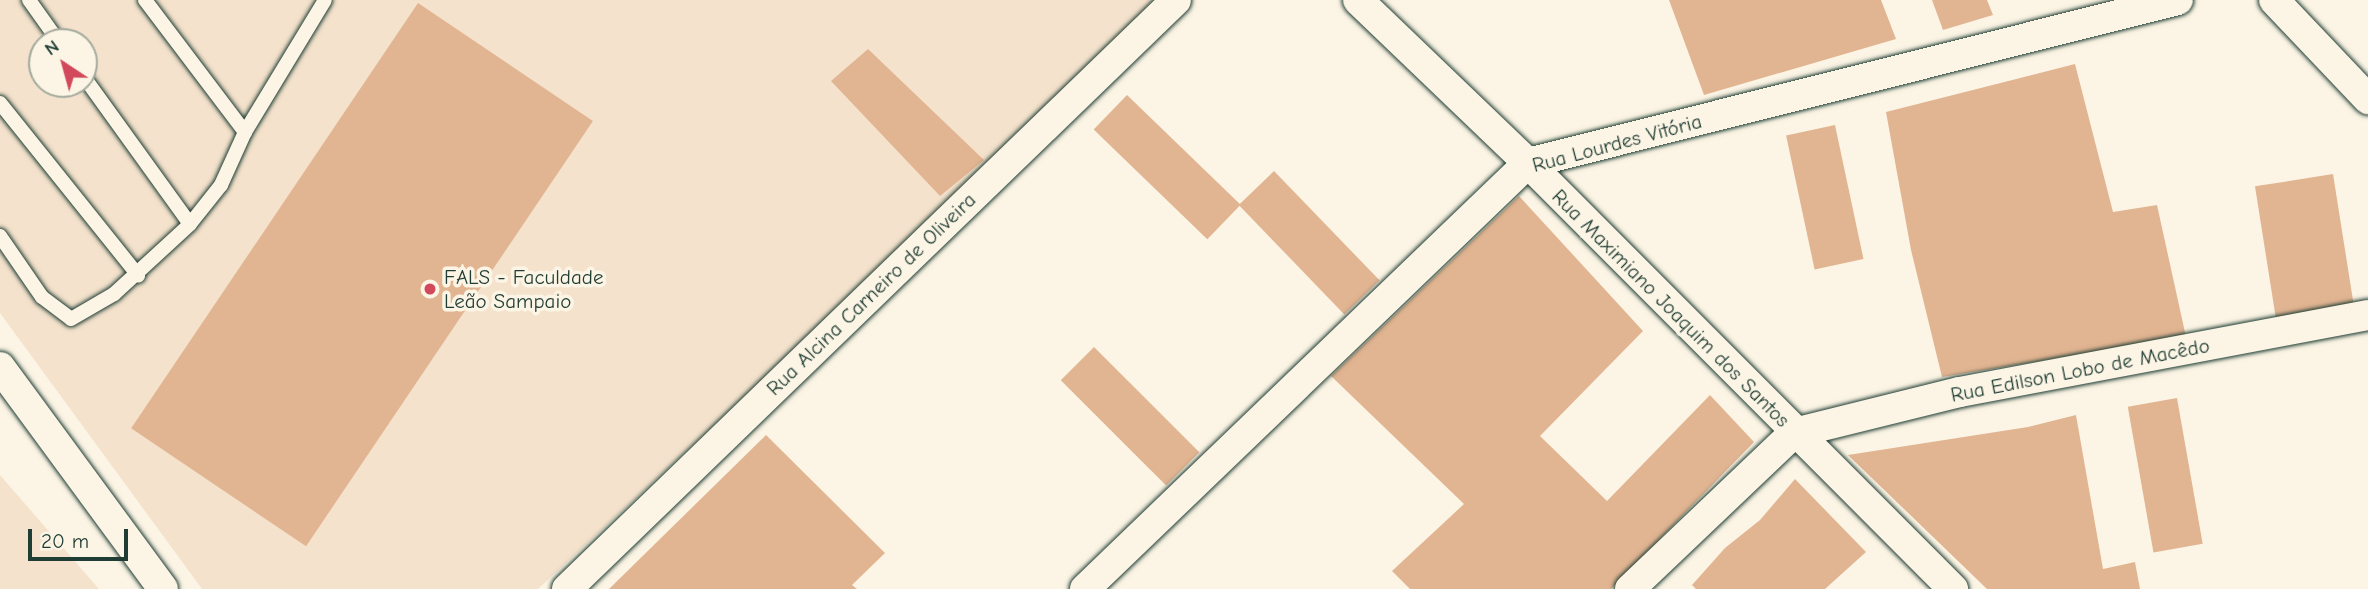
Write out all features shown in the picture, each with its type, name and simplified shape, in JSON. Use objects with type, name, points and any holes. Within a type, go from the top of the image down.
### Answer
[{"type":"street","name":"Rua Alcina Carneiro de Oliveira","points":[[567,589],[1176,0]]},
{"type":"street","name":"Rua Maximiano Joaquim dos Santos","points":[[1358,0],[1528,163],[1794,433],[1953,589]]},
{"type":"street","name":"Rua Lourdes Vitória","points":[[1085,589],[1528,163],[2178,0]]},
{"type":"street","points":[[2274,0],[2368,99]]},
{"type":"street","name":"Rua Edilson Lobo de Macêdo","points":[[1794,433],[1960,392],[2368,315]]},
{"type":"street","points":[[0,367],[163,589]]},
{"type":"street","points":[[1630,589],[1794,433]]},
{"type":"lane","points":[[29,0],[49,28]]},
{"type":"lane","points":[[145,0],[245,132]]},
{"type":"lane","points":[[0,236],[42,297],[71,319],[138,275],[190,224],[221,185],[245,132],[325,0]]},
{"type":"lane","points":[[98,96],[190,224]]},
{"type":"lane","points":[[0,103],[138,275]]},
{"type":"shaded area","name":"FALS - Faculdade Leão Sampaio","points":[[0,0],[1161,0],[887,264],[538,589],[202,589],[0,313]]},
{"type":"shaded area","points":[[0,475],[99,589],[0,589]]},
{"type":"building","points":[[1669,0],[1881,0],[1896,39],[1704,95]]},
{"type":"building","points":[[1932,0],[1987,0],[1993,15],[1943,30]]},
{"type":"building","points":[[418,3],[593,121],[306,546],[131,428]]},
{"type":"building","points":[[868,49],[984,160],[940,196],[831,81]]},
{"type":"building","points":[[2075,64],[2113,212],[2157,205],[2186,337],[1942,377],[1911,250],[1886,112]]},
{"type":"building","points":[[1127,95],[1241,205],[1207,239],[1094,130]]},
{"type":"building","points":[[1835,125],[1863,259],[1815,269],[1786,135]]},
{"type":"building","points":[[1274,171],[1380,280],[1344,314],[1239,205]]},
{"type":"building","points":[[2333,174],[2354,307],[2276,320],[2255,186]]},
{"type":"building","points":[[1519,196],[1643,331],[1540,436],[1607,501],[1710,395],[1754,442],[1611,589],[1410,589],[1392,571],[1464,504],[1331,376]]},
{"type":"building","points":[[1094,347],[1199,452],[1166,486],[1061,380]]},
{"type":"building","points":[[2177,398],[2203,544],[2153,552],[2128,407]]},
{"type":"building","points":[[2076,415],[2103,569],[2135,562],[2140,589],[1987,589],[1848,455],[2028,427]]},
{"type":"building","points":[[766,435],[885,553],[852,585],[857,589],[609,589]]},
{"type":"building","points":[[1795,479],[1866,552],[1825,589],[1696,589],[1692,585],[1725,548],[1760,520]]},
{"type":"place","name":"FALS - Faculdade Leão Sampaio","points":[[430,289]]}]
